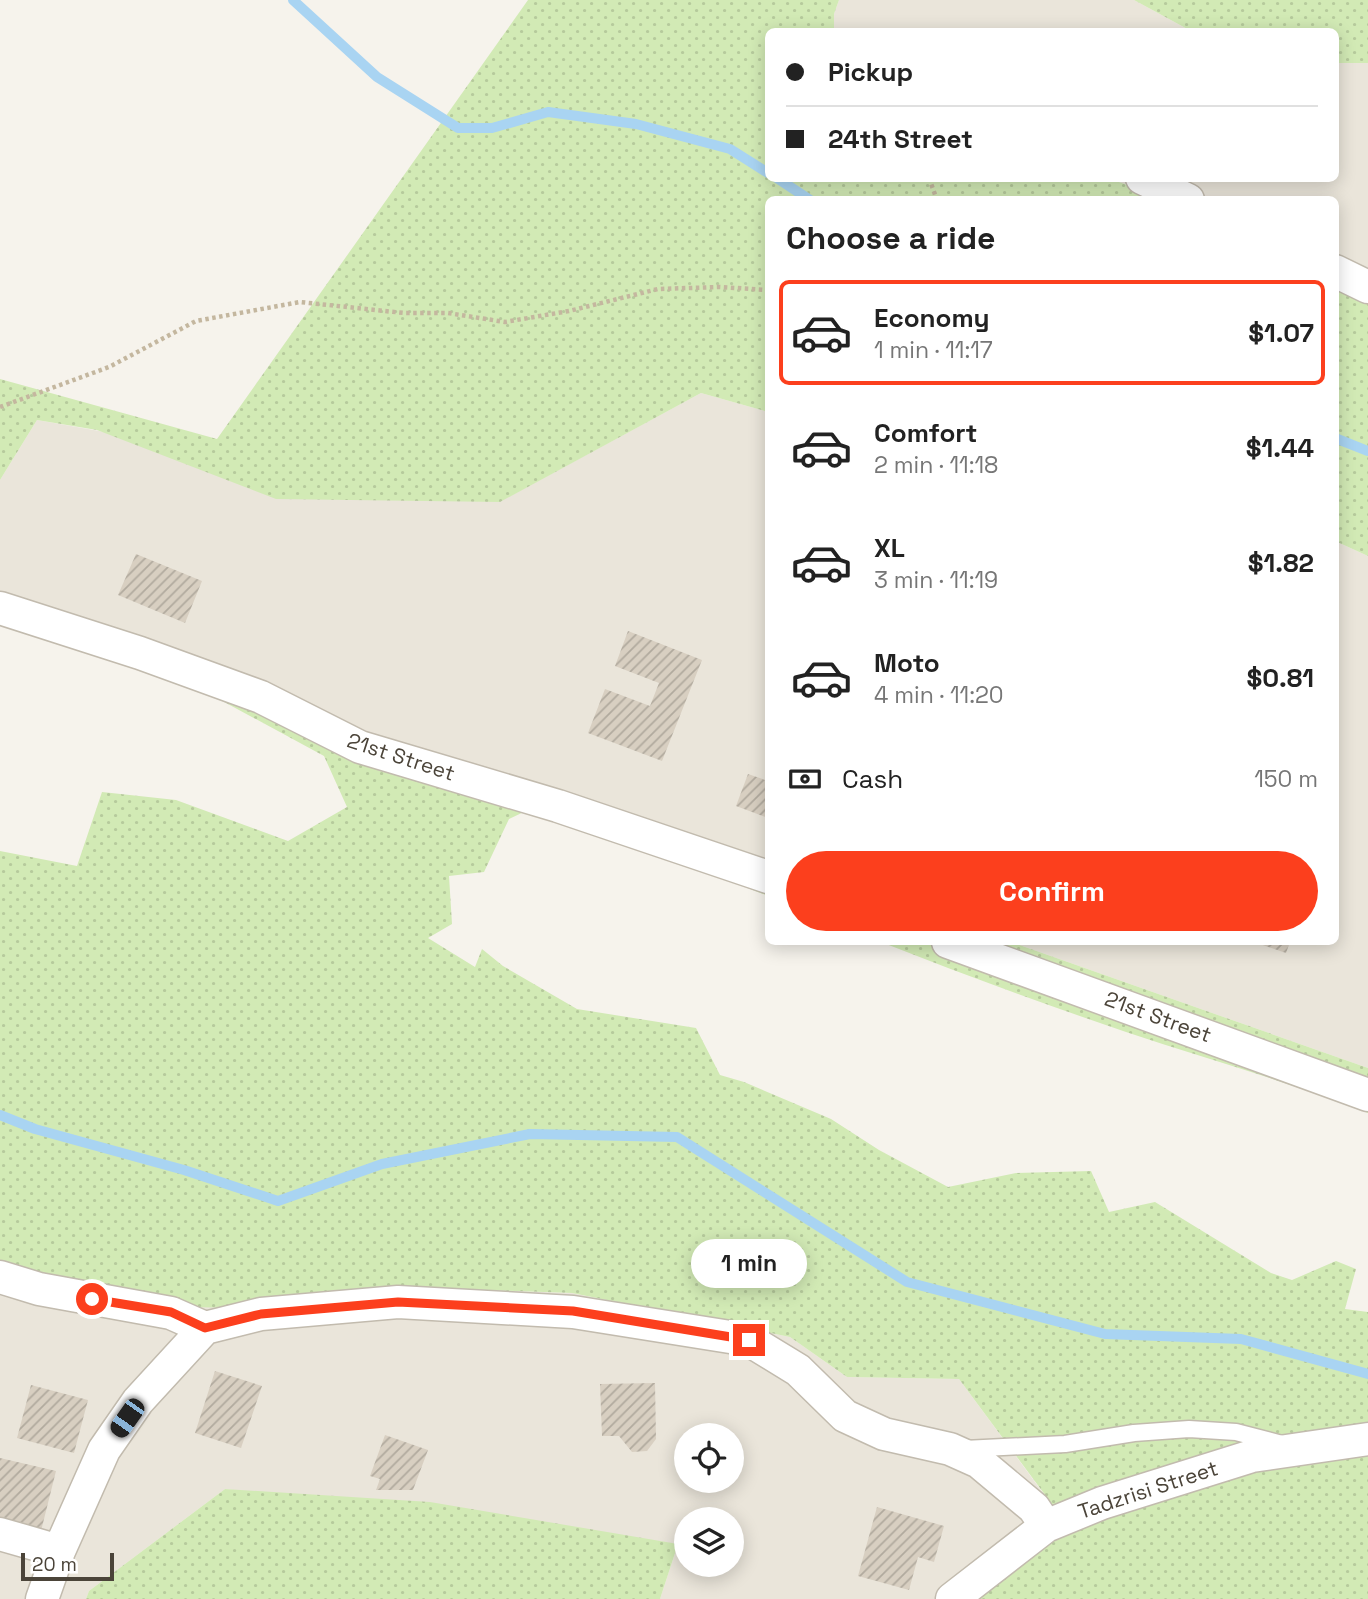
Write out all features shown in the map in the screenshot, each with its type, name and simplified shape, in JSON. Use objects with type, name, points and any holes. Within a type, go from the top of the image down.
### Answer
[{"type":"street","points":[[1150,182],[1180,196]]},
{"type":"street","points":[[1339,273],[1368,287]]},
{"type":"street","name":"21st Street","points":[[0,608],[140,653],[261,697],[360,747],[558,806],[765,876]]},
{"type":"street","name":"21st Street","points":[[956,945],[1368,1095]]},
{"type":"street","points":[[0,1277],[40,1289],[171,1312],[205,1328]]},
{"type":"street","points":[[42,1599],[59,1551],[104,1450],[138,1401],[205,1328],[261,1314],[398,1302],[573,1311],[749,1340],[798,1370],[845,1416],[884,1434],[950,1449],[979,1462],[1004,1480],[1034,1508],[1046,1526]]},
{"type":"street","name":"Tadzrisi Street","points":[[952,1599],[1046,1526],[1102,1503],[1252,1456],[1368,1439]]},
{"type":"street","points":[[0,1534],[59,1551]]},
{"type":"lane","points":[[950,1449],[1065,1444],[1134,1433],[1189,1429],[1236,1432],[1297,1449]]},
{"type":"path","points":[[0,407],[109,367],[196,321],[300,302],[404,313],[448,313],[505,322],[569,311],[659,289],[720,287],[765,290]]},
{"type":"shaded area","points":[[839,0],[1134,0],[1185,28],[834,28],[834,14]]},
{"type":"shaded area","points":[[1339,63],[1368,63],[1368,287],[1339,273],[1339,196],[1157,196],[1119,182],[1339,182]]},
{"type":"shaded area","points":[[701,393],[765,411],[765,863],[371,741],[0,595],[0,480],[37,420],[499,502]]},
{"type":"shaded area","points":[[1339,543],[1368,556],[1368,1068],[1020,945],[1339,945]]},
{"type":"shaded area","points":[[0,1272],[572,1293],[790,1337],[847,1377],[959,1379],[1057,1512],[938,1599],[660,1599],[674,1556],[674,1577],[744,1577],[744,1507],[674,1507],[674,1544],[225,1489],[89,1591],[86,1599],[0,1599]]},
{"type":"green space","points":[[528,0],[839,0],[834,14],[834,28],[765,28],[765,182],[1119,182],[1157,196],[765,196],[765,411],[701,393],[500,502],[276,499],[97,430],[37,420],[0,480],[0,379],[217,439]]},
{"type":"green space","points":[[1134,0],[1368,0],[1368,63],[1339,63],[1339,28],[1185,28]]},
{"type":"green space","points":[[1339,273],[1368,287],[1368,556],[1339,543]]},
{"type":"green space","points":[[156,665],[372,741],[765,863],[765,895],[683,862],[528,810],[509,819],[484,872],[449,876],[452,924],[428,938],[475,967],[482,949],[503,966],[577,1009],[696,1028],[720,1075],[744,1082],[831,1119],[879,1150],[948,1187],[1016,1173],[1091,1171],[1109,1212],[1155,1202],[1271,1273],[1292,1280],[1336,1261],[1356,1269],[1345,1309],[1368,1312],[1368,1599],[938,1599],[1057,1511],[959,1379],[847,1377],[790,1337],[572,1293],[393,1287],[235,1308],[146,1306],[0,1272],[0,851],[77,866],[102,792],[176,800],[288,841],[347,807],[324,756]]},
{"type":"green space","points":[[889,945],[1020,945],[1368,1068],[1368,1113],[1126,1032]]},
{"type":"green space","points":[[225,1489],[430,1502],[674,1543],[674,1556],[660,1599],[86,1599],[89,1591]]},
{"type":"building","points":[[136,554],[202,581],[185,623],[118,595]]},
{"type":"building","points":[[628,631],[702,660],[662,761],[588,733],[605,689],[650,706],[659,683],[615,666]]},
{"type":"building","points":[[748,774],[765,780],[765,817],[736,806]]},
{"type":"building","points":[[1263,945],[1289,945],[1286,953]]},
{"type":"building","points":[[215,1371],[262,1386],[241,1448],[195,1433]]},
{"type":"building","points":[[655,1383],[656,1439],[647,1451],[632,1452],[619,1436],[602,1436],[600,1384]]},
{"type":"building","points":[[31,1385],[88,1400],[74,1453],[17,1438]]},
{"type":"building","points":[[385,1435],[428,1450],[413,1490],[376,1490],[380,1479],[370,1476]]},
{"type":"building","points":[[0,1458],[56,1471],[41,1531],[0,1521]]},
{"type":"building","points":[[877,1507],[944,1526],[934,1562],[918,1557],[909,1590],[858,1576]]},
{"type":"waterway","points":[[293,0],[377,77],[458,128],[492,128],[548,112],[636,124],[730,149],[765,171]]},
{"type":"waterway","points":[[783,182],[804,196]]},
{"type":"waterway","points":[[1339,440],[1368,451]]},
{"type":"waterway","points":[[0,1115],[35,1129],[184,1170],[278,1201],[382,1164],[530,1134],[677,1137],[907,1282],[1105,1334],[1241,1339],[1368,1374]]},
{"type":"route","points":[[92,1299],[171,1312],[205,1328],[261,1314],[398,1302],[573,1311],[749,1340]]}]
